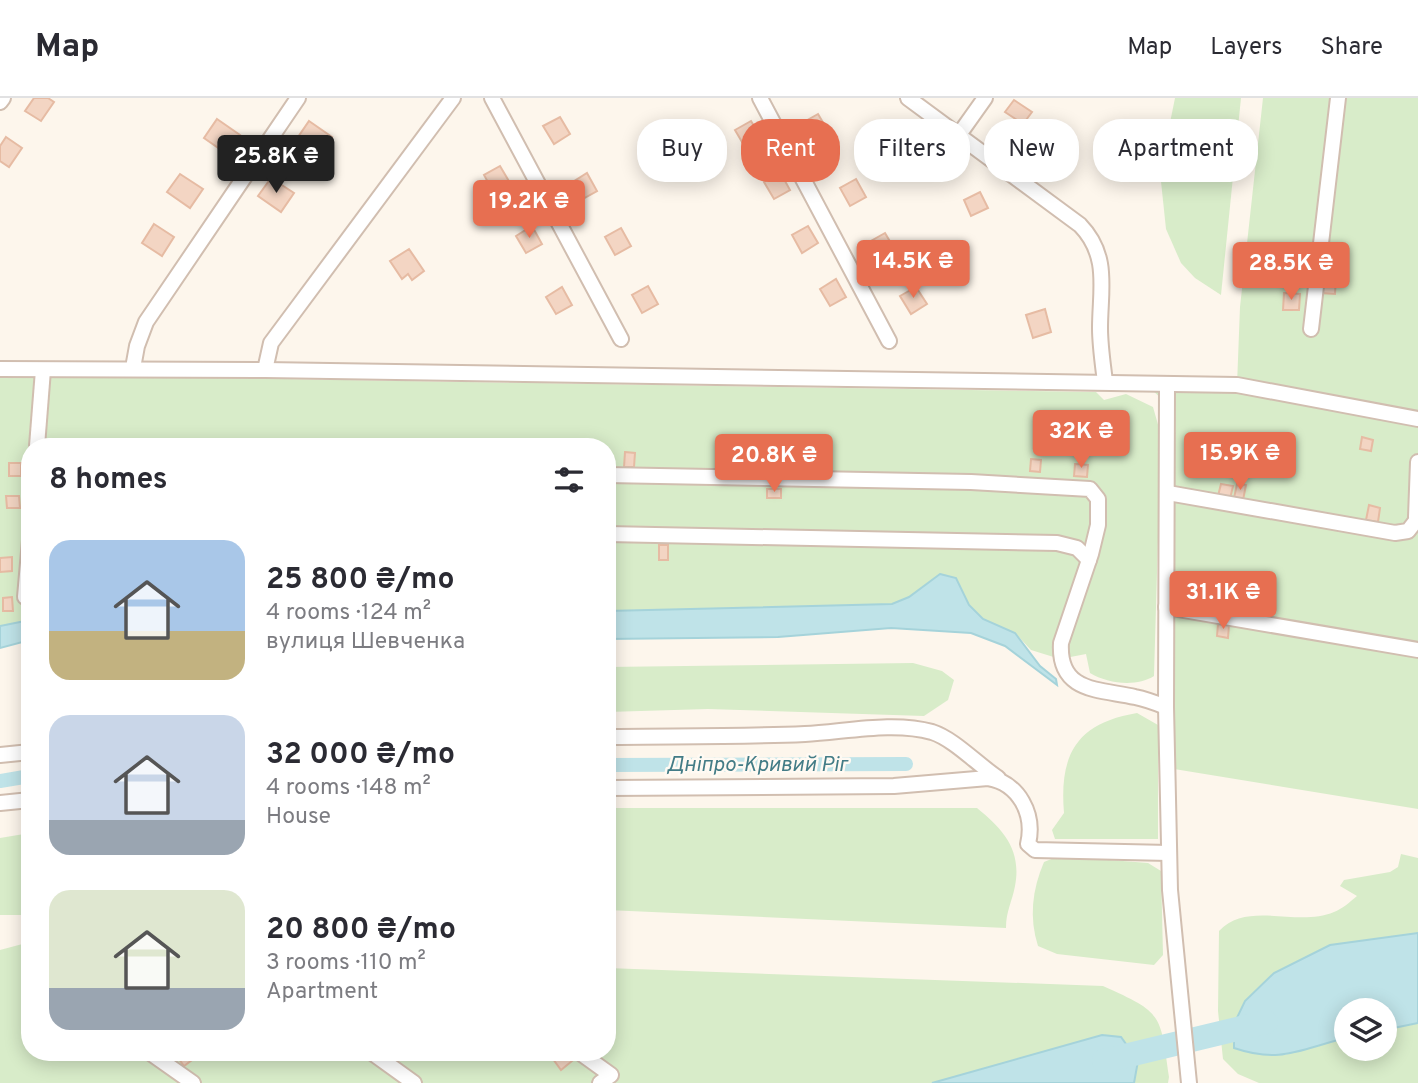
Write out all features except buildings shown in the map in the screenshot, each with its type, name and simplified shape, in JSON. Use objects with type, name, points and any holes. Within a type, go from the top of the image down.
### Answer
[{"type":"street","points":[[133,368],[136,346],[146,322],[173,278],[298,98]]},
{"type":"street","points":[[265,370],[271,343],[453,98]]},
{"type":"street","points":[[492,98],[621,339]]},
{"type":"street","points":[[760,98],[889,341]]},
{"type":"street","points":[[908,98],[936,119]]},
{"type":"street","points":[[970,119],[985,98]]},
{"type":"street","points":[[1311,329],[1338,98]]},
{"type":"street","points":[[970,145],[1080,225],[1094,242],[1103,272],[1100,328],[1105,382]]},
{"type":"street","points":[[0,369],[133,368],[1237,385],[1418,419]]},
{"type":"street","points":[[38,438],[43,370]]},
{"type":"street","points":[[1167,386],[1169,853],[1189,1083]]},
{"type":"street","points":[[1168,493],[1395,533],[1408,530],[1417,517],[1418,462]]},
{"type":"street","points":[[616,475],[1084,487],[1098,499],[1100,508],[1089,560],[1061,643],[1060,659],[1075,681],[1086,689],[1135,697],[1167,707]]},
{"type":"street","points":[[616,534],[1057,542],[1077,548],[1089,560]]},
{"type":"street","points":[[1166,607],[1418,650]]},
{"type":"street","points":[[616,737],[803,734],[913,727],[936,733],[950,741],[973,762],[1002,780],[1029,810],[1031,832],[1028,844],[1035,850],[1169,853]]},
{"type":"street","points":[[0,755],[21,753]]},
{"type":"street","points":[[616,788],[894,786],[934,785],[960,779],[1002,780]]},
{"type":"street","points":[[0,803],[21,801]]},
{"type":"street","points":[[162,1061],[193,1083]]},
{"type":"street","points":[[383,1061],[414,1083]]},
{"type":"street","points":[[592,1061],[611,1075],[600,1083]]},
{"type":"green space","points":[[1175,98],[1241,98],[1239,119],[1171,119]]},
{"type":"green space","points":[[1263,98],[1418,98],[1418,809],[1168,768],[1163,400],[1152,390],[1237,385],[1240,307],[1254,182],[1258,182],[1258,143]]},
{"type":"green space","points":[[1161,182],[1232,182],[1221,295],[1195,278],[1181,263],[1166,229]]},
{"type":"green space","points":[[0,369],[93,376],[1096,392],[1104,400],[1126,394],[1153,407],[1161,435],[1154,676],[1139,682],[1114,682],[1097,677],[1090,673],[1086,654],[1060,659],[1031,650],[1015,633],[983,619],[969,605],[956,578],[940,574],[909,597],[892,604],[616,611],[616,438],[21,438],[21,622],[0,626]]},
{"type":"green space","points":[[913,663],[942,671],[954,680],[948,700],[924,716],[708,709],[616,712],[616,667]]},
{"type":"green space","points":[[1137,713],[1158,725],[1158,839],[1055,839],[1052,830],[1064,813],[1065,774],[1076,745],[1086,733],[1100,725]]},
{"type":"green space","points":[[616,808],[977,808],[1002,832],[1016,862],[1015,886],[1006,928],[616,910]]},
{"type":"green space","points":[[21,834],[21,915],[0,915],[0,838]]},
{"type":"green space","points":[[1401,854],[1418,858],[1418,933],[1330,945],[1284,1055],[1334,1041],[1334,1061],[1397,1061],[1397,1027],[1418,1023],[1418,1083],[1259,1083],[1238,1074],[1223,1059],[1218,1011],[1219,931],[1244,917],[1304,917],[1334,912],[1357,896],[1340,886],[1344,880],[1390,872],[1398,867]]},
{"type":"green space","points":[[1059,856],[1148,863],[1161,871],[1163,955],[1154,965],[1057,954],[1038,946],[1033,914],[1037,883],[1044,862]]},
{"type":"green space","points":[[21,944],[21,1061],[616,1061],[616,968],[1103,986],[1137,1003],[1155,1018],[1160,1027],[1169,1077],[1168,1083],[1134,1083],[1138,1061],[1121,1037],[1102,1035],[932,1083],[0,1083],[0,950]]},
{"type":"water","points":[[940,574],[956,578],[969,605],[983,619],[1015,633],[1040,666],[1056,679],[1057,685],[1005,646],[971,633],[891,628],[778,637],[616,639],[616,611],[892,604],[909,597]]},
{"type":"water","points":[[21,622],[21,642],[0,648],[0,626]]},
{"type":"water","points":[[1418,933],[1418,1023],[1397,1027],[1397,998],[1334,998],[1334,1041],[1278,1055],[1250,1053],[1234,1048],[1234,1024],[1245,1001],[1274,973],[1330,945]]},
{"type":"water","points":[[1102,1035],[1121,1037],[1138,1061],[1134,1083],[932,1083]]},
{"type":"waterway","name":"Дніпро-Кривий Ріг","points":[[616,765],[906,764]]},
{"type":"waterway","name":"Дніпро-Кривий Ріг","points":[[0,781],[21,778]]},
{"type":"waterway","points":[[1104,1061],[1266,1022]]}]
